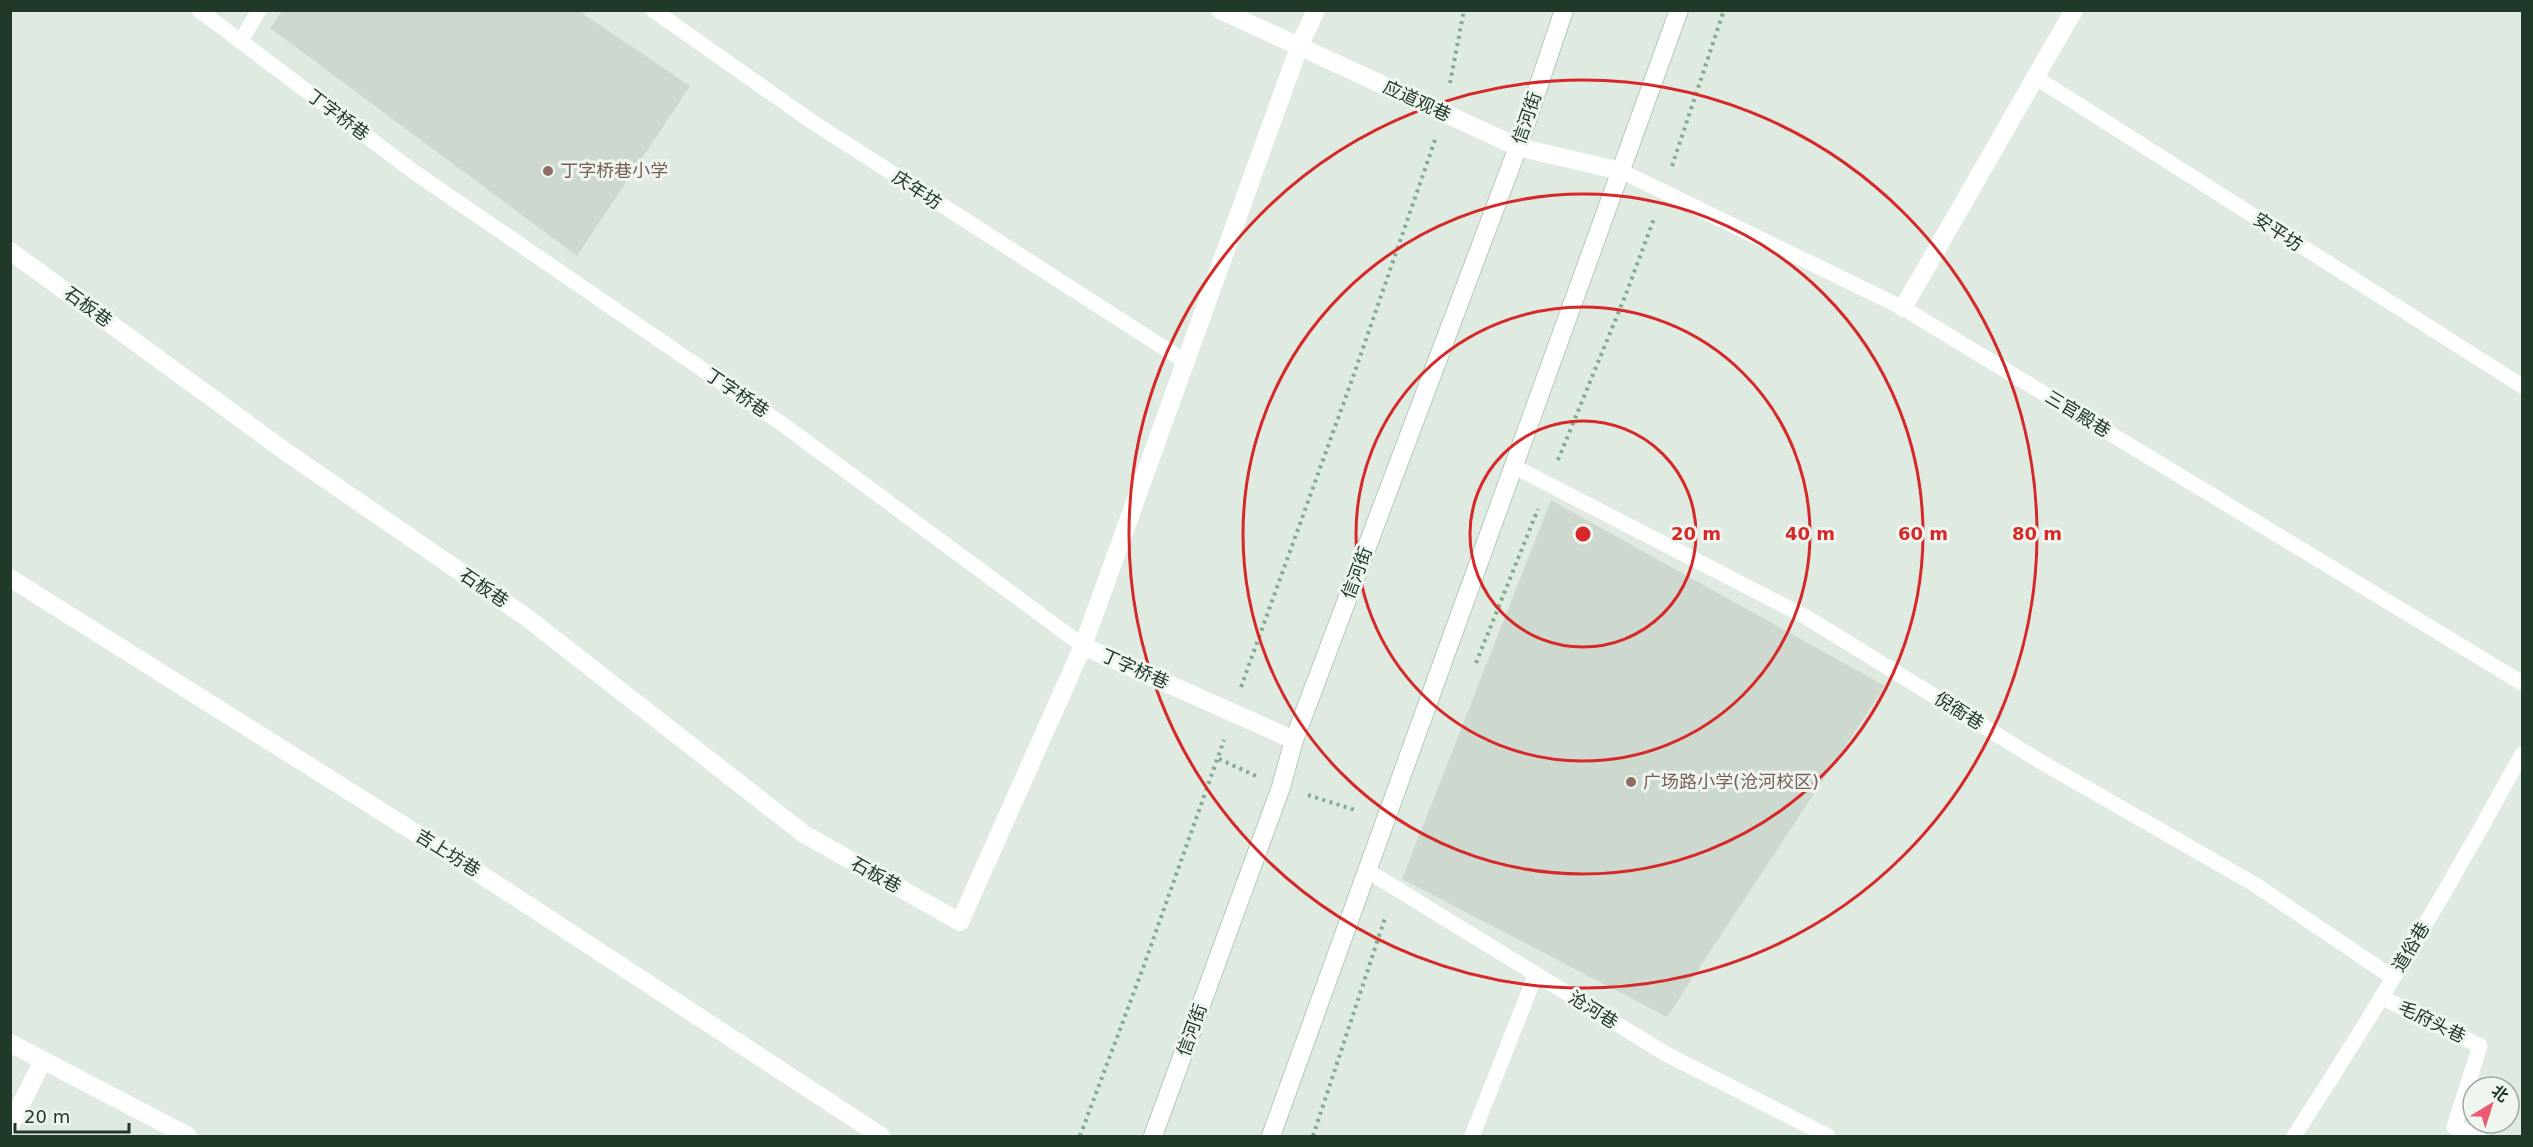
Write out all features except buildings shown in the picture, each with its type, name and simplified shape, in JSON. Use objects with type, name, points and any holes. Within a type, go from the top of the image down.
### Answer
[{"type":"street","name":"应道观巷","points":[[1220,10],[1518,147],[1621,171]]},
{"type":"street","points":[[1083,646],[1299,47],[1316,10]]},
{"type":"street","name":"信河街","points":[[1153,1137],[1281,787],[1294,740],[1518,147],[1564,10]]},
{"type":"street","points":[[1271,1137],[1679,10]]},
{"type":"street","points":[[1903,308],[2074,10]]},
{"type":"street","name":"石板巷","points":[[10,251],[289,454],[526,617],[804,834],[960,921],[1083,646]]},
{"type":"street","name":"吉上坊巷","points":[[10,578],[465,864],[881,1137]]},
{"type":"street","name":"丁字桥巷","points":[[1083,646],[1294,740]]},
{"type":"street","points":[[10,1043],[188,1137]]},
{"type":"street","points":[[10,1125],[43,1060]]},
{"type":"lane","name":"丁字桥巷","points":[[199,10],[414,172],[785,426],[1083,646]]},
{"type":"lane","points":[[241,41],[259,10]]},
{"type":"lane","name":"庆年坊","points":[[653,10],[820,127],[1186,362]]},
{"type":"lane","name":"安平坊","points":[[2035,77],[2523,386]]},
{"type":"lane","name":"三官殿巷","points":[[1621,171],[1903,308],[2523,683]]},
{"type":"lane","name":"倪衙巷","points":[[1514,466],[1806,617],[2043,763],[2254,884],[2392,977]]},
{"type":"lane","name":"道俗巷","points":[[2294,1137],[2466,857],[2523,754]]},
{"type":"lane","name":"沧河巷","points":[[1366,870],[1666,1054],[1828,1137]]},
{"type":"lane","points":[[1472,1137],[1536,974]]},
{"type":"lane","name":"毛府头巷","points":[[2381,997],[2480,1046],[2454,1127],[2479,1137]]},
{"type":"path","points":[[1080,1137],[1219,759],[1232,713],[1357,366],[1444,113],[1464,10]]},
{"type":"path","points":[[1472,672],[1626,294],[1664,191],[1724,10]]},
{"type":"shaded area","name":"丁字桥巷小学","points":[[282,11],[579,11],[690,86],[577,256],[270,28]]},
{"type":"shaded area","name":"广场路小学(沧河校区)","points":[[1551,500],[1885,686],[1667,1017],[1402,879]]},
{"type":"place","name":"丁字桥巷小学","points":[[548,171]]},
{"type":"place","name":"广场路小学(沧河校区)","points":[[1631,782]]}]
